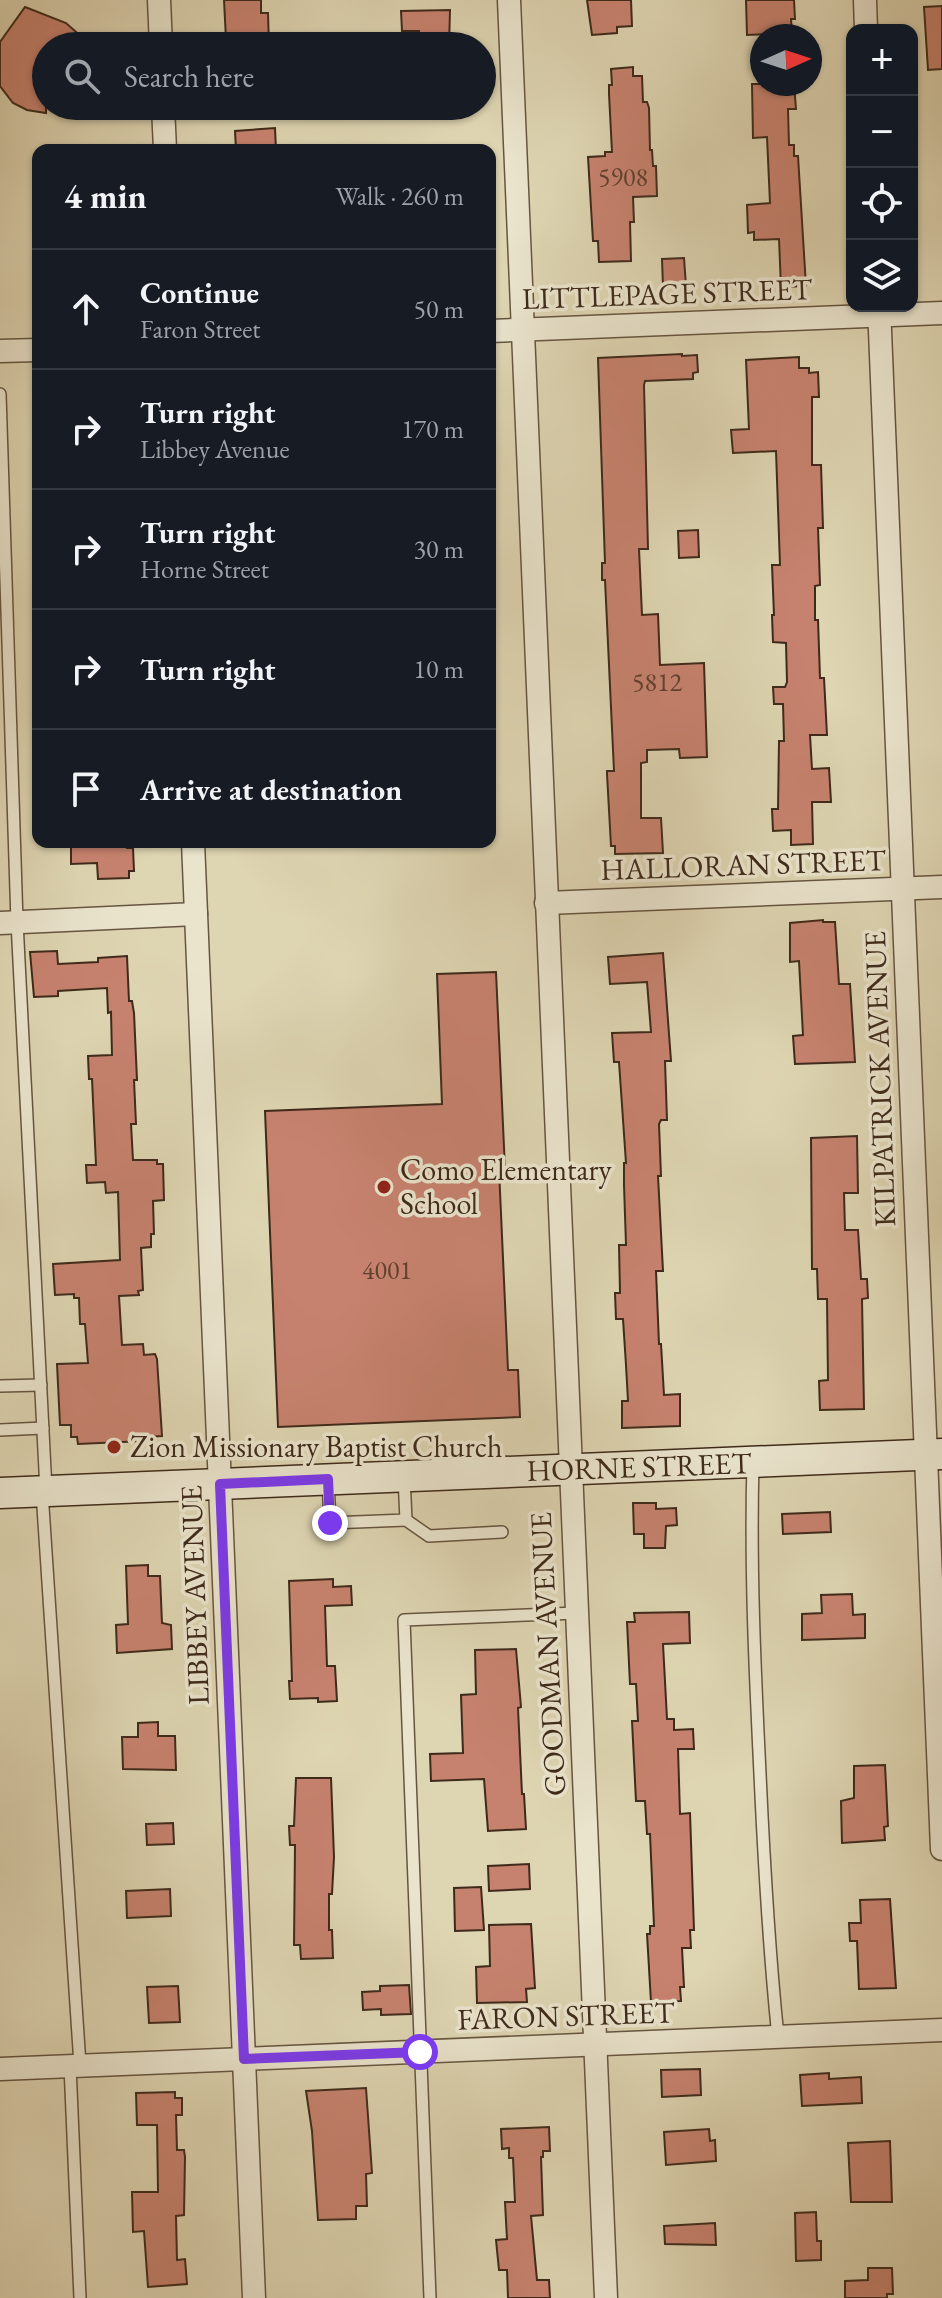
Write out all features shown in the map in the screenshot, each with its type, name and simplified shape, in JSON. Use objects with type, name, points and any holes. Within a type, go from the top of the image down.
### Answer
[{"type":"street","points":[[159,0],[160,32]]},
{"type":"street","name":"GOODMAN AVENUE","points":[[509,0],[606,2298]]},
{"type":"street","points":[[865,0],[866,24]]},
{"type":"street","points":[[164,120],[165,144]]},
{"type":"street","name":"LITTLEPAGE STREET","points":[[496,331],[860,312]]},
{"type":"street","name":"KILPATRICK AVENUE","points":[[879,312],[903,888],[934,1454],[942,1849]]},
{"type":"street","name":"LITTLEPAGE STREET","points":[[910,312],[942,313]]},
{"type":"street","points":[[0,351],[32,350]]},
{"type":"street","name":"LIBBEY AVENUE","points":[[193,848],[254,2298]]},
{"type":"street","name":"HALLORAN STREET","points":[[546,903],[942,887]]},
{"type":"street","points":[[9,922],[196,914]]},
{"type":"street","name":"HORNE STREET","points":[[0,1493],[934,1454]]},
{"type":"street","name":"FARON STREET","points":[[0,2069],[942,2030]]},
{"type":"lane","points":[[0,394],[9,922],[41,1385],[75,2066],[80,2298]]},
{"type":"lane","points":[[0,1386],[41,1385]]},
{"type":"lane","points":[[0,1430],[43,1428]]},
{"type":"lane","points":[[754,1462],[751,1599],[763,1867],[778,2037]]},
{"type":"lane","points":[[404,1476],[406,1520]]},
{"type":"lane","points":[[328,1479],[330,1523],[406,1520],[429,1536],[502,1532]]},
{"type":"lane","points":[[430,2298],[404,1620],[576,1613]]},
{"type":"building","points":[[224,0],[261,0],[261,13],[268,13],[269,32],[226,32]]},
{"type":"building","points":[[587,0],[631,0],[632,26],[617,27],[617,33],[592,35]]},
{"type":"building","points":[[746,0],[794,0],[795,19],[791,19],[791,24],[750,24],[750,35],[747,35]]},
{"type":"building","points":[[942,6],[942,69],[928,70],[924,7]]},
{"type":"building","points":[[25,7],[66,23],[76,32],[32,32],[32,111],[13,103],[0,86],[0,42]]},
{"type":"building","points":[[450,10],[449,32],[402,31],[401,11]]},
{"type":"building","points":[[633,67],[633,76],[642,76],[643,102],[647,102],[649,108],[650,150],[653,166],[656,166],[657,196],[633,197],[631,261],[599,262],[598,241],[593,241],[588,157],[605,156],[605,152],[612,152],[611,69]]},
{"type":"building","points":[[752,96],[795,96],[796,109],[788,109],[789,145],[794,145],[794,156],[798,156],[806,286],[781,287],[779,239],[754,240],[754,232],[748,233],[747,205],[770,203],[767,137],[753,138]]},
{"type":"building","points":[[275,128],[276,144],[236,144],[235,131]]},
{"type":"building","points":[[684,258],[686,286],[663,287],[662,259]]},
{"type":"building","points":[[697,355],[698,372],[693,373],[693,379],[645,381],[644,385],[648,549],[639,549],[642,615],[658,614],[660,665],[704,663],[707,757],[680,758],[679,749],[647,750],[647,762],[641,763],[641,818],[661,818],[663,853],[615,854],[615,846],[611,846],[607,774],[607,771],[614,771],[605,580],[602,580],[602,563],[605,563],[598,358]]},
{"type":"building","points":[[799,357],[799,368],[809,368],[809,373],[818,372],[819,397],[812,397],[812,465],[821,465],[823,528],[818,528],[820,585],[815,586],[815,620],[818,620],[820,678],[824,678],[827,735],[810,735],[812,769],[829,768],[831,802],[812,802],[813,844],[791,845],[791,830],[773,831],[772,809],[778,809],[779,741],[784,741],[783,704],[774,704],[773,687],[785,687],[787,682],[786,643],[773,642],[772,565],[780,565],[776,451],[733,453],[731,430],[749,429],[746,360]]},
{"type":"building","points":[[698,530],[699,557],[679,558],[678,531]]},
{"type":"building","points":[[71,848],[133,848],[134,871],[129,871],[129,878],[98,879],[97,863],[71,864]]},
{"type":"building","points":[[835,922],[839,984],[850,984],[855,1062],[795,1064],[793,1036],[803,1035],[799,961],[790,962],[790,923]]},
{"type":"building","points":[[57,951],[58,964],[98,962],[98,958],[127,956],[137,1080],[134,1080],[136,1124],[131,1124],[133,1160],[157,1160],[157,1164],[163,1164],[164,1200],[153,1201],[154,1234],[151,1234],[151,1247],[141,1248],[143,1290],[138,1291],[139,1295],[119,1296],[122,1345],[143,1344],[144,1355],[155,1354],[157,1359],[162,1436],[144,1437],[144,1441],[78,1444],[77,1437],[71,1437],[71,1425],[60,1425],[57,1364],[88,1363],[85,1324],[80,1324],[79,1298],[74,1298],[74,1294],[55,1295],[53,1264],[120,1260],[118,1192],[106,1193],[105,1182],[87,1183],[86,1165],[96,1165],[88,1056],[112,1055],[107,988],[58,991],[58,996],[34,997],[30,952]]},
{"type":"building","points":[[663,953],[671,1061],[665,1061],[667,1120],[661,1120],[659,1124],[661,1176],[658,1176],[663,1271],[656,1271],[664,1395],[680,1394],[680,1426],[622,1428],[622,1401],[628,1401],[623,1319],[616,1319],[615,1293],[620,1293],[619,1245],[626,1245],[626,1163],[619,1062],[614,1062],[612,1033],[651,1032],[647,982],[610,984],[608,957]]},
{"type":"building","points":[[496,972],[505,1169],[499,1169],[508,1370],[518,1370],[520,1417],[278,1427],[265,1111],[442,1104],[437,974]]},
{"type":"building","points":[[857,1136],[858,1193],[844,1193],[845,1230],[858,1230],[861,1279],[867,1279],[868,1298],[862,1299],[864,1409],[820,1410],[819,1381],[828,1380],[827,1299],[818,1299],[817,1269],[812,1269],[811,1138]]},
{"type":"building","points":[[633,1503],[656,1503],[656,1509],[676,1508],[677,1525],[666,1526],[665,1548],[644,1548],[644,1534],[634,1534]]},
{"type":"building","points":[[830,1512],[831,1532],[783,1534],[782,1514]]},
{"type":"building","points":[[148,1565],[148,1576],[160,1576],[162,1623],[171,1625],[172,1649],[117,1653],[116,1625],[128,1624],[126,1566]]},
{"type":"building","points":[[333,1579],[333,1587],[351,1586],[352,1605],[325,1606],[327,1666],[335,1666],[337,1701],[290,1699],[289,1581]]},
{"type":"building","points":[[852,1594],[853,1615],[865,1614],[865,1638],[802,1640],[802,1614],[822,1613],[821,1595]]},
{"type":"building","points":[[689,1612],[690,1643],[663,1644],[667,1719],[674,1719],[674,1730],[693,1729],[694,1749],[678,1749],[680,1814],[690,1813],[694,1930],[690,1930],[691,1948],[682,1948],[684,1987],[680,1987],[681,2001],[651,2002],[647,1934],[650,1934],[650,1926],[654,1926],[650,1834],[647,1834],[645,1801],[636,1801],[632,1721],[638,1721],[636,1684],[630,1684],[627,1622],[635,1622],[634,1613]]},
{"type":"building","points":[[516,1649],[526,1829],[488,1831],[484,1779],[431,1781],[430,1754],[463,1753],[461,1695],[476,1694],[475,1650]]},
{"type":"building","points":[[158,1722],[158,1736],[175,1736],[176,1770],[123,1769],[122,1737],[138,1737],[138,1723]]},
{"type":"building","points":[[885,1765],[888,1826],[884,1827],[885,1840],[842,1843],[841,1801],[854,1798],[854,1766]]},
{"type":"building","points":[[296,1778],[331,1778],[334,1857],[332,1894],[329,1894],[329,1930],[332,1930],[333,1958],[301,1959],[300,1945],[294,1945],[295,1845],[290,1845],[289,1826],[294,1826]]},
{"type":"building","points":[[173,1823],[174,1844],[147,1845],[146,1824]]},
{"type":"building","points":[[529,1864],[530,1889],[489,1891],[488,1866]]},
{"type":"building","points":[[481,1887],[484,1930],[455,1931],[454,1888]]},
{"type":"building","points":[[170,1889],[171,1916],[127,1918],[126,1891]]},
{"type":"building","points":[[890,1899],[896,1988],[859,1989],[857,1941],[850,1941],[849,1923],[861,1923],[860,1900]]},
{"type":"building","points":[[531,1924],[535,1988],[526,1989],[527,2002],[477,2003],[476,1967],[490,1966],[489,1925]]},
{"type":"building","points":[[409,1985],[411,2014],[381,2015],[381,2009],[363,2010],[362,1992],[380,1991],[380,1986]]},
{"type":"building","points":[[178,1986],[180,2022],[149,2023],[147,1987]]},
{"type":"building","points":[[700,2069],[701,2095],[662,2097],[661,2070]]},
{"type":"building","points":[[829,2073],[829,2079],[861,2077],[862,2103],[802,2106],[800,2075]]},
{"type":"building","points":[[366,2088],[372,2173],[366,2174],[367,2206],[356,2206],[356,2219],[318,2220],[306,2091]]},
{"type":"building","points":[[175,2092],[175,2098],[182,2098],[182,2115],[176,2115],[177,2150],[184,2150],[185,2157],[184,2215],[176,2216],[177,2260],[185,2259],[187,2284],[148,2287],[144,2231],[133,2232],[132,2192],[158,2192],[157,2125],[137,2125],[136,2093]]},
{"type":"building","points":[[549,2127],[550,2151],[543,2151],[541,2157],[543,2215],[531,2216],[537,2280],[549,2280],[550,2298],[508,2298],[507,2270],[499,2270],[496,2240],[507,2239],[505,2202],[515,2202],[513,2158],[509,2158],[509,2148],[502,2149],[501,2129]]},
{"type":"building","points":[[709,2129],[710,2141],[715,2140],[716,2161],[666,2165],[664,2132]]},
{"type":"building","points":[[890,2141],[892,2202],[851,2202],[848,2143]]},
{"type":"building","points":[[816,2212],[821,2260],[796,2261],[795,2213]]},
{"type":"building","points":[[715,2223],[716,2245],[665,2244],[664,2226]]},
{"type":"building","points":[[868,2268],[892,2268],[893,2294],[887,2294],[887,2298],[845,2298],[845,2281],[868,2280]]},
{"type":"place","name":"Como Elementary School","points":[[384,1187]]},
{"type":"place","name":"Zion Missionary Baptist Church","points":[[114,1447]]},
{"type":"route","points":[[330,1523],[328,1479],[220,1484],[244,2059],[420,2052]]}]
